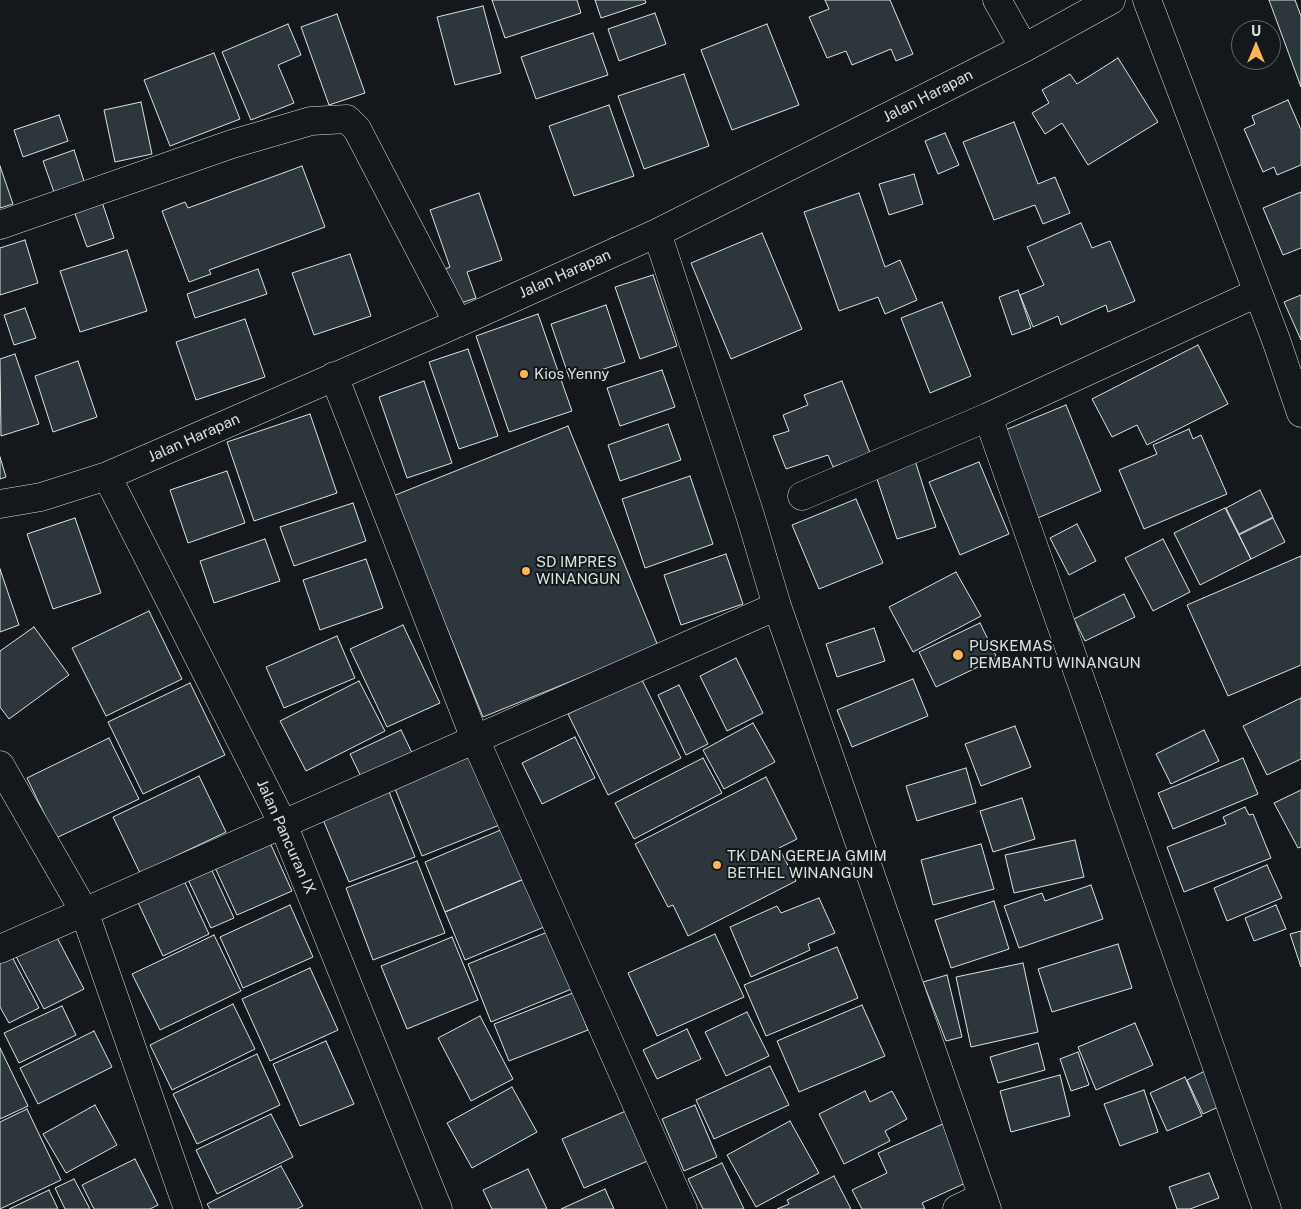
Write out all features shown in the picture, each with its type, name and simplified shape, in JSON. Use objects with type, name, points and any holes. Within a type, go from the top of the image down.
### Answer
[{"type":"street","points":[[997,0],[1024,48]]},
{"type":"street","name":"Jalan Harapan","points":[[0,504],[40,497],[107,476],[458,323],[657,233],[1024,48],[1111,0]]},
{"type":"street","points":[[1147,0],[1301,413]]},
{"type":"street","points":[[0,225],[232,144],[311,121],[347,119],[357,129],[458,323]]},
{"type":"street","points":[[657,233],[750,516],[777,606],[985,1203],[957,1209]]},
{"type":"street","points":[[802,496],[988,416],[1257,293]]},
{"type":"street","points":[[334,376],[475,739],[683,1209]]},
{"type":"street","points":[[988,416],[1267,1209]]},
{"type":"street","name":"Jalan Pancuran IX","points":[[107,476],[283,824],[438,1209]]},
{"type":"street","points":[[0,949],[777,606]]},
{"type":"street","points":[[0,765],[84,911],[188,1209]]},
{"type":"building","points":[[492,0],[577,0],[581,13],[505,38]]},
{"type":"building","points":[[595,0],[645,0],[646,3],[601,18]]},
{"type":"building","points":[[825,0],[890,0],[913,54],[896,61],[891,49],[852,65],[846,51],[827,58],[809,17],[829,9]]},
{"type":"building","points":[[1269,0],[1295,0],[1301,16],[1301,87],[1281,33],[1281,20],[1276,20]]},
{"type":"building","points":[[483,6],[501,73],[455,85],[437,17]]},
{"type":"building","points":[[655,13],[666,44],[619,61],[608,29]]},
{"type":"building","points":[[337,14],[365,93],[329,105],[301,27]]},
{"type":"building","points":[[288,24],[301,55],[278,65],[294,103],[251,120],[222,52]]},
{"type":"building","points":[[767,24],[799,105],[732,130],[701,50]]},
{"type":"building","points":[[593,33],[608,75],[536,99],[521,57]]},
{"type":"building","points":[[214,53],[240,119],[170,146],[144,80]]},
{"type":"building","points":[[1118,58],[1158,122],[1088,165],[1062,123],[1045,134],[1032,113],[1049,103],[1042,90],[1070,74],[1077,84]]},
{"type":"building","points":[[684,74],[709,146],[644,169],[618,96]]},
{"type":"building","points":[[1288,100],[1301,130],[1301,165],[1277,175],[1274,167],[1263,172],[1244,129],[1255,124],[1252,116]]},
{"type":"building","points":[[141,102],[152,154],[115,162],[104,110]]},
{"type":"building","points":[[609,105],[634,176],[574,196],[549,126]]},
{"type":"building","points":[[59,115],[68,141],[23,157],[14,130]]},
{"type":"building","points":[[1014,122],[1038,184],[1055,177],[1070,213],[1043,224],[1035,205],[994,220],[963,142]]},
{"type":"building","points":[[945,133],[959,165],[938,174],[925,141]]},
{"type":"building","points":[[74,150],[85,184],[55,195],[43,161]]},
{"type":"building","points":[[0,166],[13,204],[0,208]]},
{"type":"building","points":[[302,166],[325,227],[209,270],[211,274],[189,282],[162,211],[185,202],[188,208]]},
{"type":"building","points":[[914,174],[923,204],[889,215],[879,184]]},
{"type":"building","points":[[1301,192],[1301,248],[1283,255],[1263,208]]},
{"type":"building","points":[[479,193],[502,260],[467,272],[476,298],[455,305],[442,270],[450,267],[430,210]]},
{"type":"building","points":[[859,193],[885,267],[900,260],[917,300],[885,314],[878,297],[839,311],[804,212]]},
{"type":"building","points":[[102,202],[114,238],[87,247],[74,211]]},
{"type":"building","points":[[1081,223],[1092,248],[1110,241],[1135,301],[1108,312],[1106,305],[1061,325],[1058,316],[1033,327],[1020,295],[1044,285],[1027,247]]},
{"type":"building","points":[[762,233],[802,329],[731,359],[691,263]]},
{"type":"building","points":[[25,240],[38,283],[0,295],[0,248]]},
{"type":"building","points":[[127,250],[147,311],[80,332],[60,271]]},
{"type":"building","points":[[350,254],[371,316],[314,335],[292,273]]},
{"type":"building","points":[[258,269],[267,294],[195,318],[187,294]]},
{"type":"building","points":[[653,275],[677,346],[640,359],[615,287]]},
{"type":"building","points":[[1018,290],[1031,328],[1012,335],[999,297]]},
{"type":"building","points":[[1301,295],[1301,340],[1284,302]]},
{"type":"building","points":[[942,302],[971,376],[930,393],[901,318]]},
{"type":"building","points":[[606,305],[625,362],[570,380],[551,324]]},
{"type":"building","points":[[25,308],[36,338],[14,345],[4,315]]},
{"type":"building","name":"Kios Yenny","points":[[538,314],[572,411],[509,432],[476,336]]},
{"type":"building","points":[[245,319],[265,377],[196,400],[176,342]]},
{"type":"building","points":[[1198,345],[1228,404],[1147,445],[1137,425],[1112,437],[1092,399]]},
{"type":"building","points":[[468,349],[498,436],[459,449],[429,362]]},
{"type":"building","points":[[15,354],[39,424],[1,436],[0,359]]},
{"type":"building","points":[[78,361],[97,417],[53,432],[35,376]]},
{"type":"building","points":[[662,370],[675,407],[620,426],[607,388]]},
{"type":"building","points":[[424,381],[452,463],[407,478],[379,397]]},
{"type":"building","points":[[842,381],[870,453],[833,467],[828,455],[786,469],[773,436],[789,431],[783,415],[808,405],[804,395]]},
{"type":"building","points":[[1066,405],[1101,491],[1033,520],[998,433]]},
{"type":"building","points":[[310,414],[337,493],[254,521],[227,442]]},
{"type":"building","points":[[668,424],[681,460],[620,481],[608,445]]},
{"type":"building","name":"SD IMPRES WINANGUN","points":[[568,426],[658,646],[483,717],[393,496]]},
{"type":"building","points":[[1189,429],[1193,439],[1201,435],[1227,494],[1144,529],[1119,470],[1157,454],[1153,445]]},
{"type":"building","points":[[913,454],[936,527],[897,539],[873,467]]},
{"type":"building","points":[[0,457],[6,477],[0,479]]},
{"type":"building","points":[[979,462],[1009,534],[960,555],[929,482]]},
{"type":"building","points":[[227,471],[245,523],[188,543],[170,490]]},
{"type":"building","points":[[690,476],[713,544],[645,568],[622,499]]},
{"type":"building","points":[[1260,490],[1273,517],[1239,534],[1226,508]]},
{"type":"building","points":[[856,499],[883,563],[819,589],[792,525]]},
{"type":"building","points":[[353,503],[366,541],[294,566],[280,527]]},
{"type":"building","points":[[1225,508],[1251,559],[1200,585],[1174,533]]},
{"type":"building","points":[[75,518],[101,593],[53,609],[27,534]]},
{"type":"building","points":[[1273,518],[1285,542],[1251,559],[1239,535]]},
{"type":"building","points":[[1077,524],[1096,561],[1069,575],[1050,538]]},
{"type":"building","points":[[265,539],[280,581],[214,603],[200,561]]},
{"type":"building","points":[[1163,539],[1190,592],[1153,611],[1125,558]]},
{"type":"building","points":[[726,554],[743,604],[681,625],[664,575]]},
{"type":"building","points":[[1301,556],[1301,665],[1228,696],[1187,605]]},
{"type":"building","points":[[366,559],[383,608],[320,630],[303,580]]},
{"type":"building","points":[[0,569],[19,625],[0,632]]},
{"type":"building","points":[[956,572],[981,616],[913,652],[889,607]]},
{"type":"building","points":[[1124,594],[1135,617],[1085,641],[1074,619]]},
{"type":"building","points":[[149,611],[182,679],[106,716],[72,648]]},
{"type":"building","name":"PUSKEMAS PEMBANTU WINANGUN","points":[[980,623],[997,658],[936,687],[919,652]]},
{"type":"building","points":[[403,625],[440,703],[387,727],[350,649]]},
{"type":"building","points":[[34,627],[69,675],[9,719],[0,707],[0,651]]},
{"type":"building","points":[[874,628],[885,661],[837,677],[826,644]]},
{"type":"building","points":[[337,636],[355,678],[284,708],[266,667]]},
{"type":"building","points":[[736,658],[763,713],[727,731],[700,676]]},
{"type":"building","points":[[641,678],[681,758],[608,795],[568,714]]},
{"type":"building","points":[[913,679],[928,716],[852,747],[837,710]]},
{"type":"building","points":[[359,681],[385,731],[306,771],[280,721]]},
{"type":"building","points":[[190,683],[225,755],[143,794],[108,722]]},
{"type":"building","points":[[679,685],[708,744],[686,755],[658,695]]},
{"type":"building","points":[[1301,698],[1301,759],[1267,775],[1243,726]]},
{"type":"building","points":[[753,723],[775,762],[724,789],[703,750]]},
{"type":"building","points":[[1015,726],[1031,767],[981,786],[965,744]]},
{"type":"building","points":[[401,730],[415,759],[364,783],[350,754]]},
{"type":"building","points":[[1204,730],[1219,761],[1171,784],[1156,754]]},
{"type":"building","points":[[575,737],[595,778],[542,804],[522,763]]},
{"type":"building","points":[[109,738],[139,799],[56,838],[27,778]]},
{"type":"building","points":[[472,749],[502,824],[422,856],[392,781]]},
{"type":"building","points":[[703,758],[722,793],[634,839],[615,803]]},
{"type":"building","points":[[1243,758],[1258,794],[1173,829],[1158,793]]},
{"type":"building","points":[[966,768],[976,803],[917,821],[906,786]]},
{"type":"building","points":[[199,776],[226,832],[140,873],[113,817]]},
{"type":"building","name":"TK DAN GEREJA GMIM BETHEL WINANGUN","points":[[766,777],[797,839],[779,848],[796,881],[688,936],[673,905],[668,907],[635,844]]},
{"type":"building","points":[[386,784],[415,857],[349,882],[319,810]]},
{"type":"building","points":[[1301,790],[1301,847],[1298,848],[1274,803]]},
{"type":"building","points":[[1022,798],[1035,839],[993,852],[980,811]]},
{"type":"building","points":[[1245,807],[1249,815],[1253,814],[1271,858],[1184,892],[1167,847],[1226,824],[1223,817]]},
{"type":"building","points":[[503,829],[524,879],[445,912],[425,862]]},
{"type":"building","points":[[266,834],[292,891],[237,915],[211,859]]},
{"type":"building","points":[[1075,840],[1084,877],[1014,893],[1005,855]]},
{"type":"building","points":[[981,844],[994,889],[933,905],[921,860]]},
{"type":"building","points":[[207,860],[234,918],[211,928],[184,871]]},
{"type":"building","points":[[417,861],[445,933],[373,960],[346,888]]},
{"type":"building","points":[[1267,865],[1282,898],[1227,921],[1214,888]]},
{"type":"building","points":[[180,872],[209,934],[163,956],[134,894]]},
{"type":"building","points":[[524,879],[544,927],[465,960],[445,912]]},
{"type":"building","points":[[1091,885],[1103,919],[1019,948],[1004,906],[1042,893],[1045,901]]},
{"type":"building","points":[[819,898],[835,933],[808,944],[810,950],[751,977],[730,927],[777,906],[781,913]]},
{"type":"building","points":[[994,901],[1009,949],[951,968],[935,920]]},
{"type":"building","points":[[290,905],[313,957],[243,988],[220,937]]},
{"type":"building","points":[[1276,905],[1286,929],[1254,941],[1245,918]]},
{"type":"building","points":[[52,928],[84,989],[44,1009],[12,949]]},
{"type":"building","points":[[550,931],[574,988],[491,1022],[468,964]]},
{"type":"building","points":[[1301,931],[1301,967],[1290,934]]},
{"type":"building","points":[[715,934],[744,997],[657,1036],[628,973]]},
{"type":"building","points":[[214,935],[241,991],[160,1030],[132,974]]},
{"type":"building","points":[[452,937],[478,1000],[407,1029],[381,966]]},
{"type":"building","points":[[1118,944],[1132,988],[1052,1012],[1038,969]]},
{"type":"building","points":[[837,947],[858,998],[766,1036],[744,985]]},
{"type":"building","points":[[10,953],[39,1008],[9,1023],[0,1007],[0,959]]},
{"type":"building","points":[[1023,963],[1038,1032],[971,1047],[956,977]]},
{"type":"building","points":[[310,968],[338,1030],[270,1061],[242,999]]},
{"type":"building","points":[[947,975],[962,1037],[946,1041],[923,982]]},
{"type":"building","points":[[573,993],[588,1030],[509,1061],[494,1024]]},
{"type":"building","points":[[233,1004],[255,1049],[172,1090],[150,1045]]},
{"type":"building","points":[[862,1005],[885,1056],[799,1092],[777,1041]]},
{"type":"building","points":[[62,1006],[76,1035],[19,1063],[4,1033]]},
{"type":"building","points":[[747,1012],[769,1056],[726,1076],[705,1032]]},
{"type":"building","points":[[480,1016],[513,1079],[471,1101],[438,1038]]},
{"type":"building","points":[[1135,1023],[1153,1065],[1096,1090],[1078,1047]]},
{"type":"building","points":[[687,1029],[701,1059],[657,1079],[643,1050]]},
{"type":"building","points":[[94,1031],[112,1067],[38,1104],[20,1068]]},
{"type":"building","points":[[326,1041],[354,1104],[300,1126],[273,1064]]},
{"type":"building","points":[[1038,1043],[1045,1070],[998,1083],[990,1057]]},
{"type":"building","points":[[0,1048],[28,1106],[0,1119]]},
{"type":"building","points":[[1078,1052],[1089,1085],[1071,1091],[1060,1059]]},
{"type":"building","points":[[257,1054],[280,1105],[197,1144],[173,1094]]},
{"type":"building","points":[[770,1066],[789,1105],[714,1139],[696,1100]]},
{"type":"building","points":[[1213,1067],[1229,1102],[1203,1114],[1187,1080]]},
{"type":"building","points":[[1060,1075],[1070,1116],[1011,1132],[1000,1091]]},
{"type":"building","points":[[1185,1077],[1202,1116],[1167,1131],[1150,1093]]},
{"type":"building","points":[[512,1087],[537,1132],[472,1168],[447,1123]]},
{"type":"building","points":[[1144,1090],[1158,1132],[1120,1146],[1104,1104]]},
{"type":"building","points":[[865,1091],[870,1102],[892,1091],[907,1119],[885,1131],[890,1141],[844,1164],[819,1114]]},
{"type":"building","points":[[95,1105],[117,1145],[66,1173],[43,1134]]},
{"type":"building","points":[[695,1105],[717,1157],[684,1171],[662,1119]]},
{"type":"building","points":[[27,1109],[61,1180],[0,1209],[0,1122]]},
{"type":"building","points":[[628,1110],[650,1160],[584,1188],[562,1139]]},
{"type":"building","points":[[271,1114],[293,1157],[217,1194],[196,1150]]},
{"type":"building","points":[[790,1121],[819,1173],[756,1207],[727,1155]]},
{"type":"building","points":[[945,1123],[972,1180],[922,1203],[925,1209],[862,1209],[852,1190],[887,1173],[878,1153]]},
{"type":"building","points":[[135,1159],[158,1205],[150,1209],[94,1209],[82,1185]]},
{"type":"building","points":[[722,1163],[744,1209],[703,1209],[688,1179]]},
{"type":"building","points":[[281,1166],[303,1206],[297,1209],[210,1209],[207,1204]]},
{"type":"building","points":[[528,1169],[547,1209],[492,1209],[483,1190]]},
{"type":"building","points":[[1209,1173],[1219,1198],[1190,1209],[1177,1209],[1169,1187]]},
{"type":"building","points":[[834,1176],[851,1209],[777,1209],[789,1204],[787,1200]]},
{"type":"building","points":[[74,1179],[90,1209],[65,1209],[55,1188]]},
{"type":"building","points":[[605,1189],[614,1209],[561,1209]]},
{"type":"building","points":[[49,1190],[58,1209],[9,1209]]},
{"type":"place","name":"Kios Yenny","points":[[524,374]]},
{"type":"place","name":"SD IMPRES WINANGUN","points":[[526,571]]},
{"type":"place","name":"PUSKEMAS PEMBANTU WINANGUN","points":[[958,655]]},
{"type":"place","name":"TK DAN GEREJA GMIM BETHEL WINANGUN","points":[[717,865]]}]
